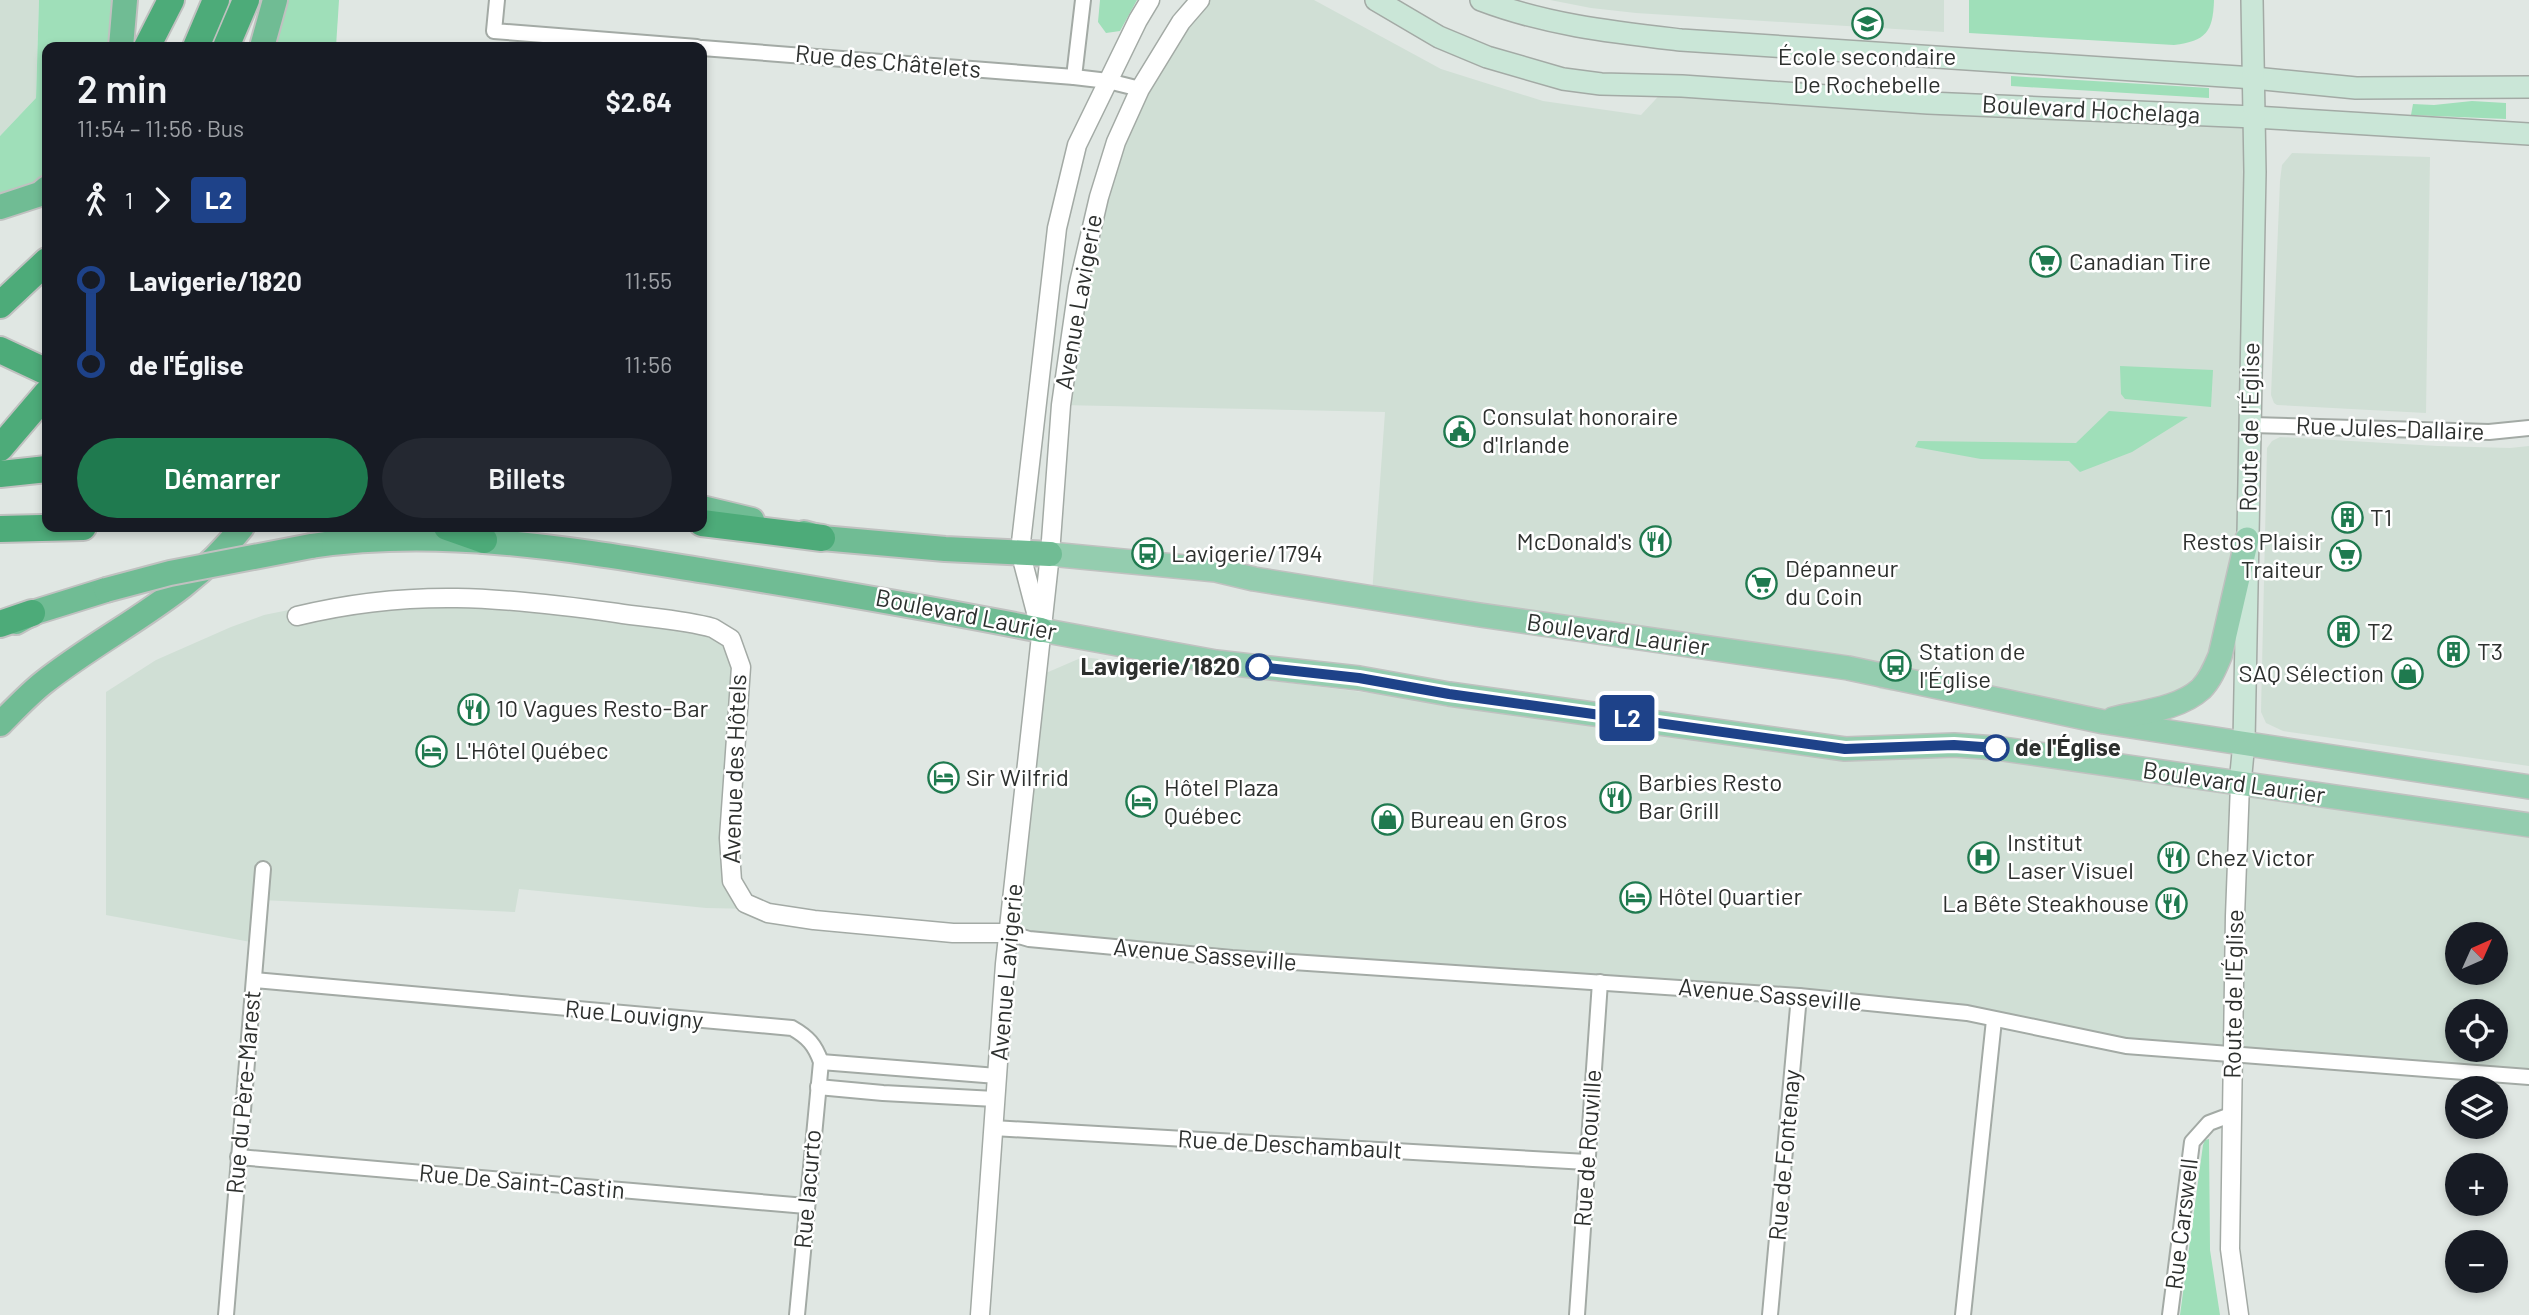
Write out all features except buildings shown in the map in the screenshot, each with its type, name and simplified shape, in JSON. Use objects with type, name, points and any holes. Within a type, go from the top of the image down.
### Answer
[{"type":"highway","points":[[121,42],[125,0]]},
{"type":"highway","points":[[150,42],[171,0]]},
{"type":"highway","points":[[198,42],[216,0]]},
{"type":"highway","points":[[228,42],[246,0]]},
{"type":"highway","points":[[263,42],[275,0]]},
{"type":"highway","points":[[8,205],[42,192]]},
{"type":"highway","points":[[8,205],[42,204]]},
{"type":"highway","points":[[0,305],[42,266]]},
{"type":"highway","points":[[0,350],[42,370]]},
{"type":"highway","points":[[0,448],[42,399]]},
{"type":"highway","points":[[0,474],[42,470]]},
{"type":"highway","points":[[707,509],[822,538]]},
{"type":"highway","name":"Boulevard Laurier","points":[[707,524],[822,538],[946,549],[1050,554]]},
{"type":"highway","points":[[0,529],[42,528]]},
{"type":"highway","points":[[0,724],[42,684],[173,595],[227,547],[238,532]]},
{"type":"highway","points":[[461,532],[484,540]]},
{"type":"highway","name":"Boulevard Laurier","points":[[0,630],[32,613],[170,573],[351,540],[411,538],[484,540],[627,558],[864,596],[1041,630]]},
{"type":"highway","points":[[0,624],[32,613]]},
{"type":"main road","name":"Boulevard Hochelaga","points":[[1376,0],[1439,37],[1487,57],[1563,79],[1601,84],[1682,86],[1928,103],[2254,117],[2529,134]]},
{"type":"main road","name":"Boulevard Hochelaga","points":[[1481,0],[1544,21],[1606,32],[1681,40],[2254,78],[2356,88],[2529,87]]},
{"type":"main road","name":"Route de l'Église","points":[[2241,784],[2251,425],[2254,117],[2252,0]]},
{"type":"main road","points":[[2104,722],[2178,702],[2200,690],[2212,674],[2220,656],[2247,539]]},
{"type":"main road","name":"Boulevard Laurier","points":[[1050,554],[1216,570],[1254,579],[1480,615],[1848,668],[2104,722],[2529,787]]},
{"type":"main road","name":"Boulevard Laurier","points":[[1041,630],[1216,662],[1359,678],[1449,694],[1845,749],[1954,745],[1996,748],[2529,825]]},
{"type":"street","name":"Rue des Châtelets","points":[[497,0],[494,31],[635,42]]},
{"type":"street","points":[[1074,77],[1083,0]]},
{"type":"street","name":"Avenue Lavigerie","points":[[1041,630],[1020,551],[1057,228],[1077,145],[1150,0]]},
{"type":"street","name":"Avenue Lavigerie","points":[[980,1315],[1009,933],[1034,719],[1061,405],[1079,287],[1099,197],[1116,142],[1140,89],[1181,22],[1200,0]]},
{"type":"street","name":"Rue des Châtelets","points":[[707,48],[1108,80],[1140,89]]},
{"type":"street","name":"Rue Jules-Dallaire","points":[[2251,425],[2489,432],[2529,427]]},
{"type":"street","name":"Avenue des Hôtels","points":[[297,616],[373,601],[471,597],[545,603],[712,628],[731,639],[741,667],[729,838],[732,881],[745,903],[768,913],[814,920],[953,933],[1009,933]]},
{"type":"street","name":"Route de l'Église","points":[[2239,1315],[2230,1249],[2241,784]]},
{"type":"street","name":"Rue du Père-Marest","points":[[226,1315],[263,869]]},
{"type":"street","name":"Avenue Sasseville","points":[[1009,933],[1029,939],[1232,958],[1799,996],[1967,1013],[2126,1046],[2529,1077]]},
{"type":"street","name":"Rue Louvigny","points":[[254,980],[792,1028],[806,1036],[816,1048],[821,1062]]},
{"type":"street","name":"Rue de Rouville","points":[[1577,1315],[1600,982]]},
{"type":"street","name":"Rue de Fontenay","points":[[1770,1315],[1799,996]]},
{"type":"street","points":[[1963,1315],[1994,1020]]},
{"type":"street","points":[[821,1062],[997,1076]]},
{"type":"street","name":"Rue Iacurto","points":[[797,1315],[821,1062]]},
{"type":"street","points":[[818,1087],[995,1099]]},
{"type":"street","name":"Rue Carswell","points":[[2170,1315],[2192,1142],[2209,1123],[2233,1114]]},
{"type":"street","name":"Rue de Deschambault","points":[[993,1128],[1587,1162]]},
{"type":"street","name":"Rue De Saint-Castin","points":[[238,1157],[806,1206]]},
{"type":"shaded area","points":[[0,0],[39,0],[36,98],[0,136]]},
{"type":"shaded area","points":[[1204,0],[1314,0],[1441,69],[1543,101],[1641,115],[1668,86],[2254,117],[2247,539],[2200,690],[2104,722],[1880,689],[1848,668],[1372,594],[1385,412],[1061,405],[1116,142]]},
{"type":"shaded area","name":"École secondaire De Rochebelle","points":[[1550,0],[1944,0],[1944,32],[1636,13]]},
{"type":"shaded area","points":[[2292,153],[2430,157],[2426,413],[2274,403],[2271,395],[2280,181],[2282,165]]},
{"type":"shaded area","points":[[2280,437],[2438,446],[2529,446],[2529,766],[2283,731],[2266,723],[2261,712],[2267,448],[2272,441]]},
{"type":"shaded area","points":[[358,596],[702,625],[738,655],[730,867],[755,909],[706,908],[519,889],[515,912],[261,900],[256,943],[106,915],[106,692],[156,660],[231,627],[264,615]]},
{"type":"shaded area","points":[[1083,657],[1690,733],[1954,745],[2529,825],[2529,1077],[2233,1055],[1994,1020],[1600,982],[1009,933],[1039,676]]},
{"type":"green space","points":[[39,0],[125,0],[121,42],[42,42],[42,190],[0,207],[0,136],[36,98]]},
{"type":"green space","points":[[275,0],[339,0],[336,42],[263,42]]},
{"type":"green space","points":[[1100,0],[1137,0],[1120,31],[1106,33],[1098,22]]},
{"type":"green space","points":[[1969,0],[2214,0],[2212,20],[2206,33],[2194,41],[2174,45],[1969,33]]},
{"type":"green space","points":[[2011,76],[2209,88],[2209,98],[2011,86]]},
{"type":"green space","points":[[2472,101],[2506,103],[2506,119],[2411,115],[2413,104]]},
{"type":"green space","points":[[2120,366],[2213,370],[2211,407],[2125,399],[2121,394]]},
{"type":"green space","points":[[2109,411],[2188,417],[2132,452],[2080,472],[2069,461],[1981,459],[1915,447],[1918,441],[2076,443]]},
{"type":"green space","points":[[2209,1139],[2210,1250],[2220,1315],[2180,1315],[2203,1145],[2205,1140]]},
{"type":"bus line","name":"L2","points":[[1259,667],[1359,678],[1449,694],[1845,749],[1954,745],[1996,748]]},
{"type":"place","name":"École secondaire De Rochebelle","points":[[1867,23]]},
{"type":"place","name":"Canadian Tire","points":[[2046,262]]},
{"type":"place","name":"Consulat honoraire d'Irlande","points":[[1459,431]]},
{"type":"place","name":"T1","points":[[2347,518]]},
{"type":"place","name":"McDonald's","points":[[1655,542]]},
{"type":"place","name":"Lavigerie/1794","points":[[1148,554]]},
{"type":"place","name":"Restos Plaisir Traiteur","points":[[2346,556]]},
{"type":"place","name":"Dépanneur du Coin","points":[[1762,583]]},
{"type":"place","name":"T2","points":[[2344,632]]},
{"type":"place","name":"T3","points":[[2454,652]]},
{"type":"place","name":"Station de l'Église","points":[[1896,666]]},
{"type":"place","name":"Lavigerie/1820","points":[[1259,667]]},
{"type":"place","name":"SAQ Sélection","points":[[2407,674]]},
{"type":"place","name":"10 Vagues Resto-Bar","points":[[473,709]]},
{"type":"place","name":"de l'Église","points":[[1996,748]]},
{"type":"place","name":"L'Hôtel Québec","points":[[432,751]]},
{"type":"place","name":"Sir Wilfrid","points":[[943,778]]},
{"type":"place","name":"Barbies Resto Bar Grill","points":[[1615,797]]},
{"type":"place","name":"Hôtel Plaza Québec","points":[[1141,802]]},
{"type":"place","name":"Bureau en Gros","points":[[1387,820]]},
{"type":"place","name":"Institut Laser Visuel","points":[[1984,857]]},
{"type":"place","name":"Chez Victor","points":[[2173,858]]},
{"type":"place","name":"Hôtel Quartier","points":[[1635,897]]},
{"type":"place","name":"La Bête Steakhouse","points":[[2172,904]]}]
